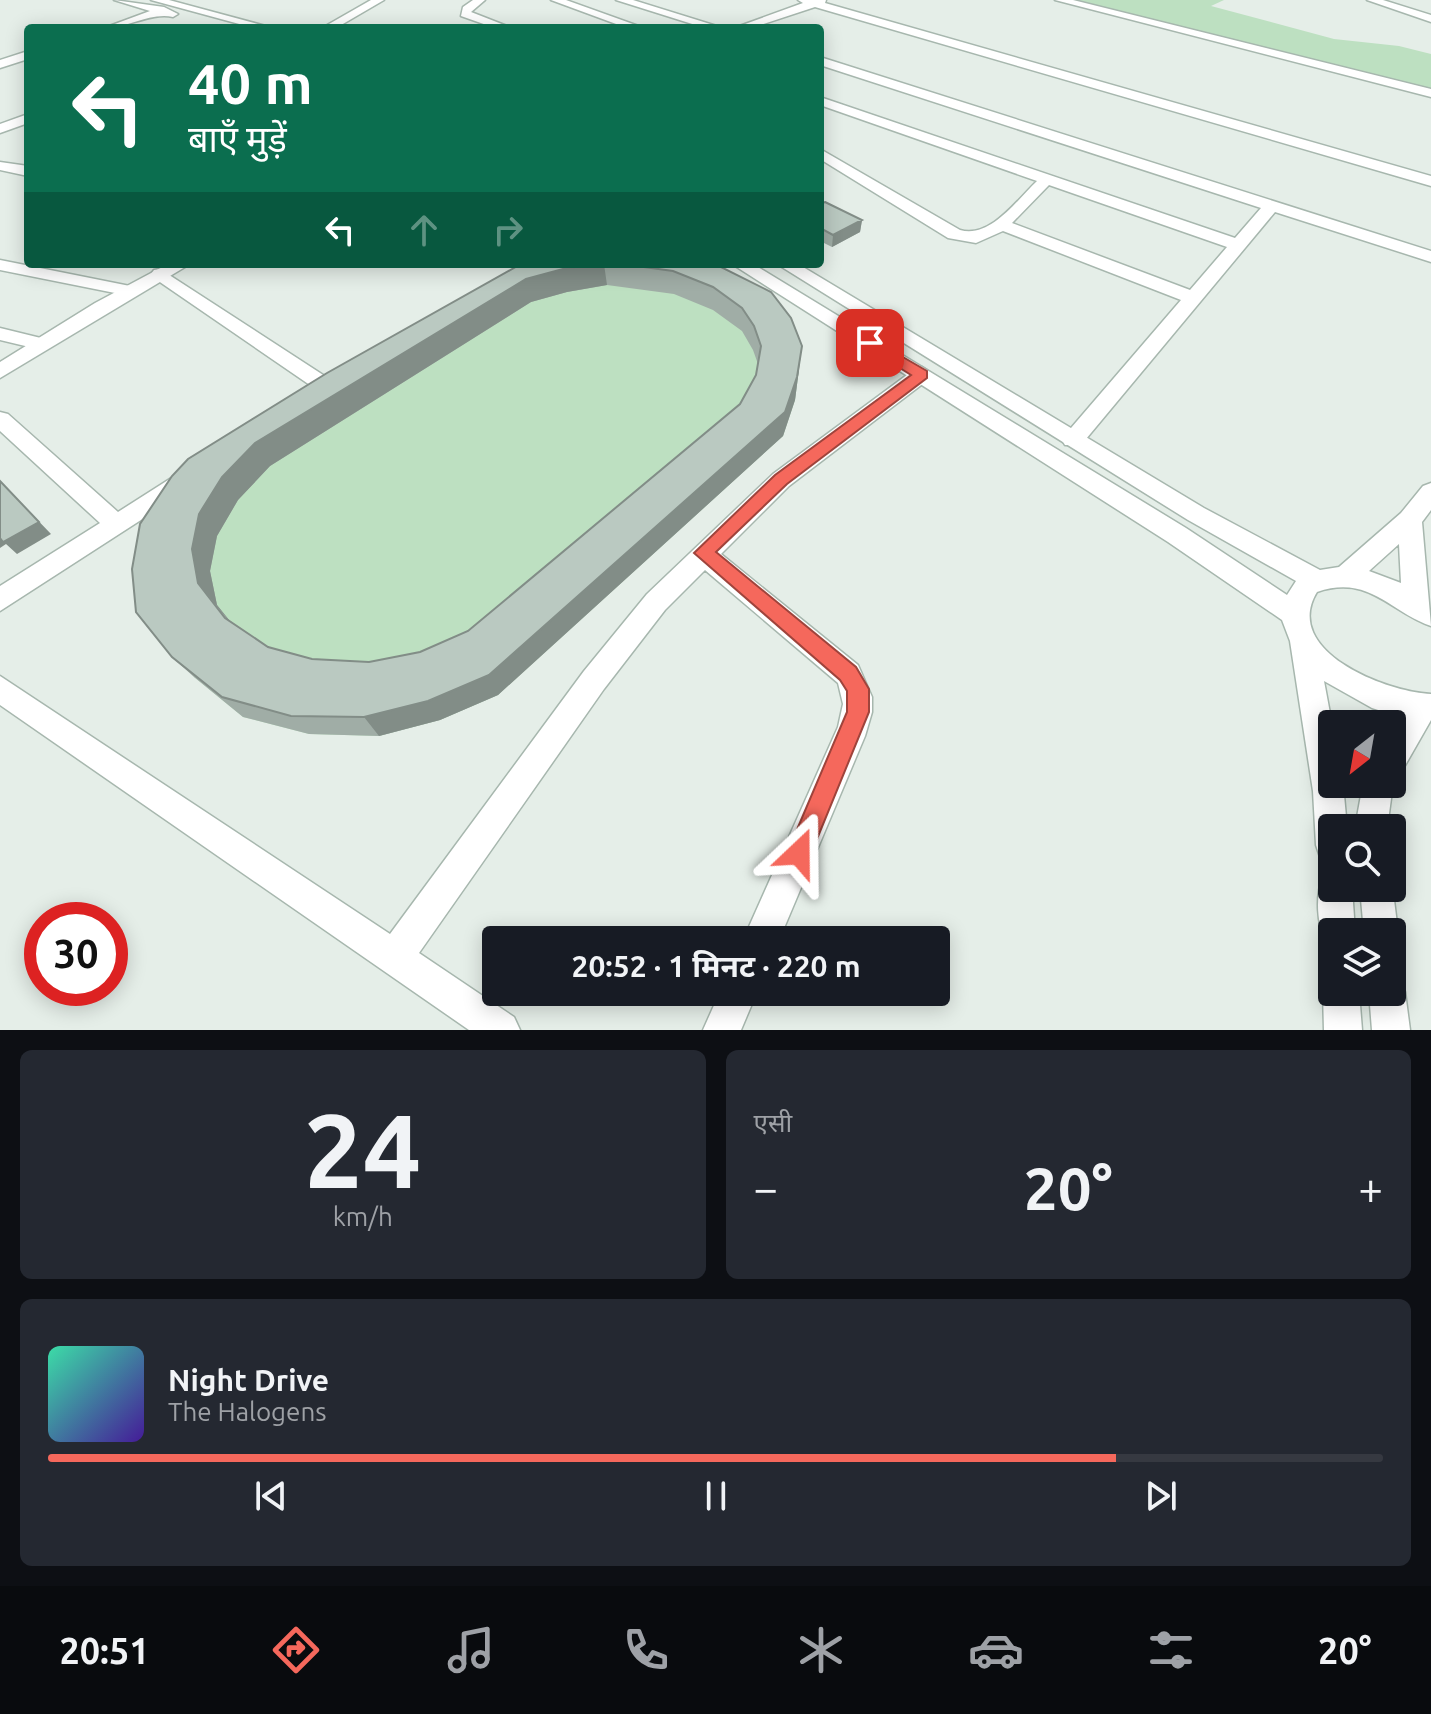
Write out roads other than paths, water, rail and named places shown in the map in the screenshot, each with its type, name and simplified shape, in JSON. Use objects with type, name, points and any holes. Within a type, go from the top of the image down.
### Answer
[{"type":"street","points":[[119,0],[178,7],[250,24]]},
{"type":"street","points":[[335,24],[379,0]]},
{"type":"street","points":[[480,0],[465,14],[494,24]]},
{"type":"street","points":[[556,0],[626,24]]},
{"type":"street","points":[[621,0],[703,24]]},
{"type":"street","points":[[1060,0],[1431,93]]},
{"type":"street","points":[[1372,0],[1431,19]]},
{"type":"street","points":[[751,24],[813,1],[1431,181]]},
{"type":"street","points":[[123,24],[178,7],[215,2]]},
{"type":"street","points":[[141,24],[178,7],[216,24]]},
{"type":"street","points":[[0,64],[24,56]]},
{"type":"street","points":[[824,62],[1431,257]]},
{"type":"street","points":[[0,71],[24,63]]},
{"type":"street","points":[[824,106],[1238,245]]},
{"type":"street","points":[[0,129],[24,120]]},
{"type":"street","points":[[824,155],[954,234],[978,238],[1000,224],[1047,179]]},
{"type":"street","points":[[2,168],[24,171]]},
{"type":"street","points":[[1073,440],[1272,205]]},
{"type":"street","points":[[1000,224],[1193,298]]},
{"type":"street","points":[[0,265],[130,291]]},
{"type":"street","points":[[0,371],[173,268]]},
{"type":"street","points":[[748,268],[1177,535],[1298,627],[1324,666],[1361,692],[1393,704],[1426,708],[1406,738]]},
{"type":"street","points":[[793,268],[1254,548],[1316,580]]},
{"type":"street","points":[[160,274],[337,386],[305,405]]},
{"type":"street","points":[[0,334],[42,344]]},
{"type":"street","points":[[394,958],[594,680],[656,602],[781,480],[922,374]]},
{"type":"street","points":[[991,418],[1008,400]]},
{"type":"street","points":[[0,419],[116,524]]},
{"type":"street","points":[[0,600],[204,468]]},
{"type":"street","points":[[1345,577],[1410,520],[1431,492]]},
{"type":"street","points":[[1410,520],[1423,609]]},
{"type":"street","points":[[703,553],[848,674],[858,689],[858,712],[850,736],[767,926]]},
{"type":"street","points":[[1330,814],[1329,791],[1298,627],[1299,593],[1316,580],[1345,577],[1386,587],[1423,609]]},
{"type":"street","points":[[1,690],[501,1030]]},
{"type":"street","points":[[722,1030],[733,1006]]},
{"type":"street","points":[[1342,1006],[1343,1030]]},
{"type":"street","points":[[1388,1006],[1391,1030]]}]
